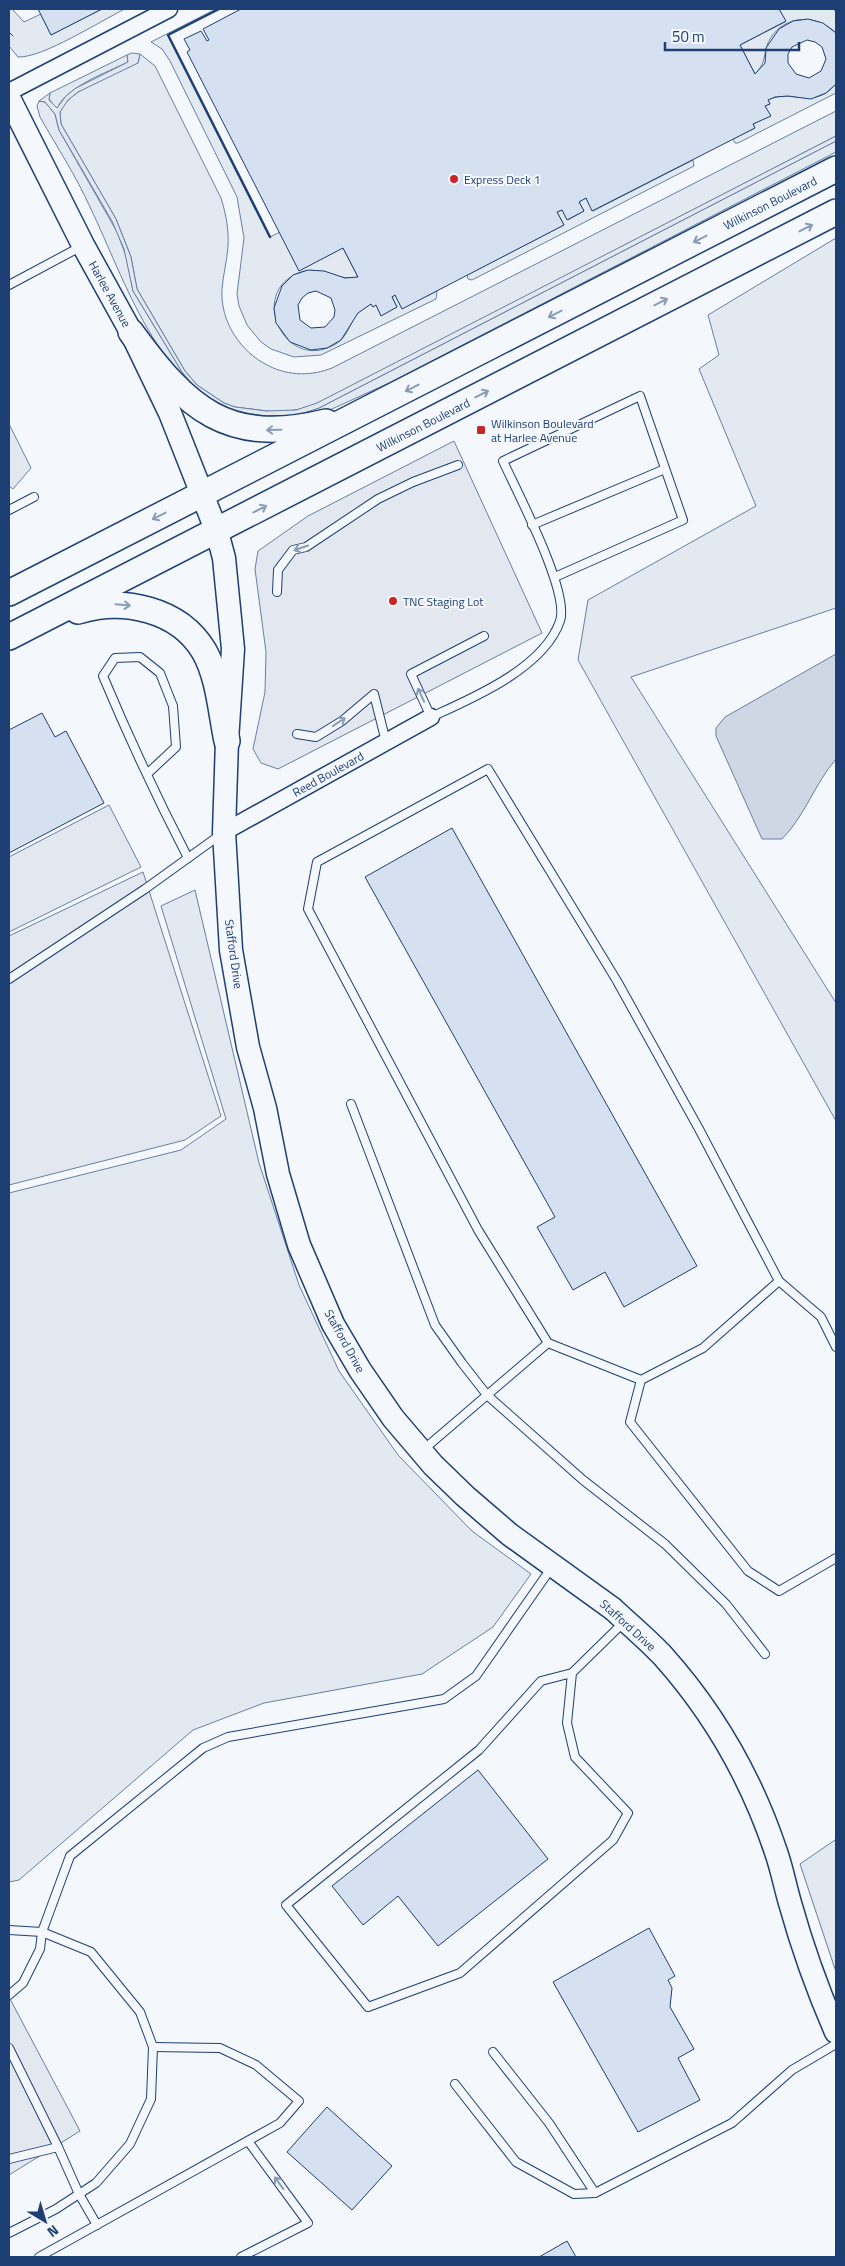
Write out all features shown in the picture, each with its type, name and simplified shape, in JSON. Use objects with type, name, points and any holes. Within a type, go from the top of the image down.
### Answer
[{"type":"main road","name":"Wilkinson Boulevard","points":[[9,593],[836,169]]},
{"type":"main road","points":[[812,181],[833,214]]},
{"type":"main road","name":"Wilkinson Boulevard","points":[[17,633],[217,532],[833,214]]},
{"type":"main road","points":[[131,332],[159,370],[184,395],[204,410],[224,421],[250,428],[272,431],[302,428],[372,408]]},
{"type":"main road","points":[[17,633],[87,608],[117,604],[141,607],[170,619],[189,632],[205,652],[215,683],[227,741]]},
{"type":"street","points":[[9,92],[169,9]]},
{"type":"street","name":"Harlee Avenue","points":[[9,98],[83,245],[131,332],[170,413],[203,494]]},
{"type":"street","name":"Stafford Drive","points":[[203,494],[224,558],[230,600],[233,649],[224,832],[232,950],[248,1047],[265,1108],[278,1174],[299,1245],[333,1324],[360,1370],[393,1418],[465,1496],[509,1534],[625,1620],[662,1656],[690,1689],[728,1744],[746,1778],[777,1854],[791,1905],[836,2032]]},
{"type":"street","name":"Reed Boulevard","points":[[224,832],[431,717]]},
{"type":"lane","points":[[9,285],[83,245]]},
{"type":"lane","points":[[484,636],[411,674],[431,717],[475,697],[544,650],[560,620],[555,577],[503,461],[640,396],[683,520],[555,577]]},
{"type":"lane","points":[[277,592],[278,570],[293,550],[306,547],[378,499],[414,482],[458,465]]},
{"type":"lane","points":[[532,524],[665,469]]},
{"type":"lane","points":[[9,510],[34,496]]},
{"type":"lane","points":[[147,774],[176,747],[173,706],[160,673],[154,668],[140,657],[115,658],[104,676],[147,774],[188,858]]},
{"type":"lane","points":[[297,734],[316,737],[342,721],[374,694],[386,742]]},
{"type":"lane","points":[[641,1380],[548,1343],[478,1230],[308,909],[317,862],[488,768],[617,981],[699,1129],[779,1282],[821,1317],[836,1347]]},
{"type":"lane","points":[[9,979],[224,832]]},
{"type":"lane","points":[[351,1104],[435,1324],[487,1395],[583,1480],[665,1544],[726,1604],[765,1654]]},
{"type":"lane","points":[[779,1282],[703,1348],[641,1380],[630,1422],[748,1571],[779,1591],[836,1558]]},
{"type":"lane","points":[[422,1451],[548,1343]]},
{"type":"lane","points":[[9,1995],[23,1983],[40,1949],[42,1932],[70,1856],[203,1748],[228,1737],[444,1698],[476,1676],[553,1565]]},
{"type":"lane","points":[[572,1673],[567,1723],[576,1757],[628,1813],[613,1840],[460,1973],[368,2007],[286,1905],[479,1750],[541,1681],[572,1673],[625,1620]]},
{"type":"lane","points":[[9,1930],[42,1932],[91,1952],[140,2012],[153,2047],[151,2099],[130,2144],[96,2183],[9,2233]]},
{"type":"lane","points":[[455,2084],[516,2162],[574,2194],[595,2193],[732,2122],[792,2070],[836,2044]]},
{"type":"lane","points":[[39,2257],[280,2123],[299,2101],[256,2065],[220,2048],[153,2047]]},
{"type":"lane","points":[[9,2048],[58,2147],[78,2194],[97,2225]]},
{"type":"lane","points":[[493,2052],[549,2123],[595,2193]]},
{"type":"lane","points":[[241,2257],[308,2222],[248,2141]]},
{"type":"lane","points":[[9,2159],[58,2147]]},
{"type":"shaded area","points":[[9,9],[12,9],[24,22],[41,14],[51,35],[102,9],[125,9],[42,52],[18,57],[9,46]]},
{"type":"shaded area","points":[[219,9],[168,35],[270,237],[280,232],[343,248],[358,277],[350,278],[306,271],[298,273],[283,283],[276,297],[274,312],[279,327],[288,340],[301,348],[316,351],[338,342],[345,335],[356,315],[371,304],[376,305],[381,315],[397,307],[392,297],[395,295],[402,308],[437,291],[436,299],[321,355],[294,357],[271,349],[261,342],[247,325],[239,306],[237,294],[244,238],[237,197],[170,61],[162,49],[151,42]]},
{"type":"shaded area","points":[[779,9],[833,9],[836,12],[836,33],[820,22],[811,20],[792,21],[784,25],[770,39],[762,65],[755,74],[740,45],[785,22]]},
{"type":"shaded area","points":[[132,53],[140,54],[138,63],[78,92],[68,100],[60,112],[61,124],[116,219],[131,257],[137,289],[185,371],[197,385],[224,403],[235,407],[267,411],[296,410],[317,403],[836,136],[836,141],[319,408],[298,415],[265,416],[228,410],[199,392],[182,372],[133,291],[124,249],[112,221],[59,130],[55,114],[45,102],[39,101],[50,93],[49,100],[57,108],[66,96],[76,88],[128,62],[127,55]]},
{"type":"shaded area","points":[[140,54],[155,66],[221,198],[228,234],[222,301],[228,324],[241,344],[259,360],[284,372],[300,374],[309,374],[332,368],[836,111],[836,136],[333,396],[307,408],[282,412],[267,411],[235,407],[224,403],[197,385],[185,371],[137,289],[131,257],[116,219],[61,124],[60,112],[64,104],[82,89],[138,63]]},
{"type":"shaded area","points":[[127,55],[128,62],[78,87],[62,101],[57,109],[49,99],[50,93]]},
{"type":"shaded area","points":[[836,84],[836,93],[735,143],[733,139],[755,128],[753,124],[770,116],[765,106],[770,104],[768,100],[786,96],[811,98],[828,92]]},
{"type":"shaded area","points":[[39,101],[45,102],[55,114],[59,130],[117,232],[126,256],[133,291],[187,380],[235,412],[250,414],[244,419],[214,403],[188,382],[166,357],[132,299],[85,195],[40,117],[37,106]]},
{"type":"shaded area","points":[[836,141],[836,152],[389,383],[321,414],[283,422],[254,415],[285,416],[319,408]]},
{"type":"shaded area","points":[[693,160],[694,166],[472,280],[468,279],[467,275],[564,225],[557,212],[562,210],[568,220],[584,211],[579,202],[586,198],[593,211]]},
{"type":"shaded area","points":[[836,238],[836,608],[631,677],[836,1003],[836,1121],[578,660],[588,600],[756,506],[699,369],[719,355],[708,315]]},
{"type":"shaded area","points":[[9,424],[31,468],[13,489],[9,486]]},
{"type":"shaded area","name":"TNC Staging Lot","points":[[454,441],[542,633],[278,769],[261,763],[253,749],[265,692],[266,652],[255,569],[258,551],[308,516]]},
{"type":"shaded area","points":[[836,654],[836,759],[822,778],[797,820],[782,839],[762,839],[716,736],[716,728],[725,717]]},
{"type":"shaded area","points":[[109,805],[141,867],[9,932],[9,857]]},
{"type":"shaded area","points":[[143,872],[221,1116],[185,1140],[9,1185],[9,936]]},
{"type":"shaded area","points":[[195,890],[259,1163],[299,1285],[339,1371],[398,1455],[472,1531],[531,1574],[493,1627],[422,1674],[264,1703],[193,1730],[19,1880],[9,1882],[9,1193],[181,1150],[226,1119],[161,906]]},
{"type":"shaded area","points":[[836,1841],[836,1972],[800,1864]]},
{"type":"shaded area","points":[[9,1997],[80,2131],[9,2175]]},
{"type":"building","points":[[38,9],[102,9],[51,35]]},
{"type":"building","name":"Express Deck 1","points":[[241,9],[779,9],[786,21],[740,45],[755,74],[765,63],[766,48],[779,29],[793,21],[808,19],[823,23],[836,33],[836,84],[826,93],[811,99],[788,96],[775,97],[768,100],[770,104],[765,106],[771,116],[753,124],[755,128],[592,211],[586,198],[579,202],[584,211],[567,220],[562,210],[557,212],[564,225],[402,309],[395,295],[392,297],[397,307],[381,316],[376,305],[373,307],[371,304],[358,313],[341,340],[327,348],[311,350],[290,342],[276,323],[274,308],[282,286],[293,275],[308,270],[324,271],[345,278],[358,277],[343,248],[299,271],[187,52],[190,50],[184,39],[201,31],[207,41],[209,40],[203,29]],"holes":[[[807,40],[815,42],[822,47],[826,59],[821,71],[809,78],[796,74],[788,63],[788,54],[792,47]],[[316,291],[331,298],[335,310],[334,317],[325,327],[311,328],[300,320],[298,305],[308,293]]]},
{"type":"building","points":[[42,713],[55,737],[66,731],[104,803],[9,853],[9,730]]},
{"type":"building","points":[[452,828],[697,1266],[624,1307],[605,1272],[573,1290],[537,1227],[555,1217],[365,877]]},
{"type":"building","points":[[478,1770],[548,1859],[438,1946],[398,1896],[363,1925],[332,1886]]},
{"type":"building","points":[[649,1928],[675,1976],[668,1980],[672,1988],[670,2007],[694,2049],[678,2058],[700,2100],[638,2132],[553,1982]]},
{"type":"building","points":[[327,2107],[392,2166],[352,2210],[287,2152]]},
{"type":"building","points":[[567,2241],[576,2257],[539,2257]]},
{"type":"fence","points":[[9,32],[15,38]]},
{"type":"wall","points":[[219,9],[168,35],[270,237]]},
{"type":"place","name":"Express Deck 1","points":[[454,179]]},
{"type":"place","name":"Wilkinson Boulevard at Harlee Avenue","points":[[481,430]]},
{"type":"place","name":"TNC Staging Lot","points":[[393,601]]}]
